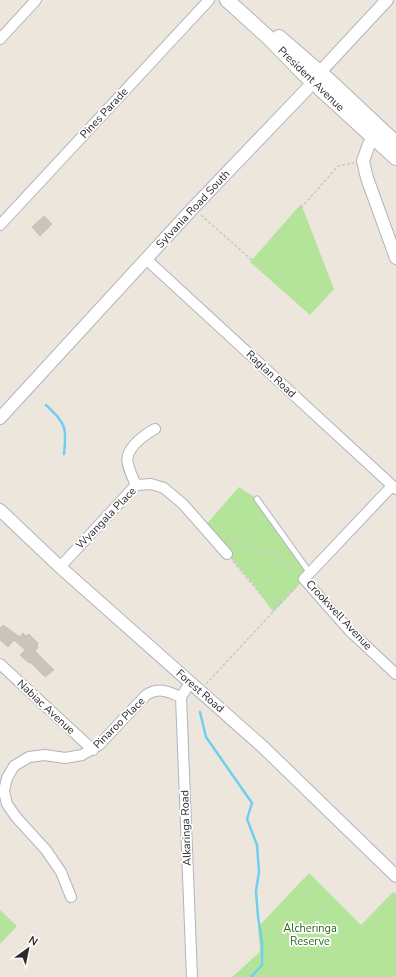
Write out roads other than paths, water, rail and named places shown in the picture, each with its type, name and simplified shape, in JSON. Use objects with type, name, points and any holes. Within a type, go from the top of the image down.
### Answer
[{"type":"main road","name":"President Avenue","points":[[227,0],[270,40],[317,77]]},
{"type":"main road","name":"President Avenue","points":[[237,0],[378,134],[396,158]]},
{"type":"main road","name":"President Avenue","points":[[378,134],[396,143]]},
{"type":"street","points":[[0,39],[36,0]]},
{"type":"street","name":"Pines Parade","points":[[0,225],[208,0]]},
{"type":"street","name":"Sylvania Road South","points":[[0,418],[387,0]]},
{"type":"street","points":[[378,134],[367,149],[363,161],[367,178],[396,258]]},
{"type":"street","name":"Raglan Road","points":[[146,259],[394,488]]},
{"type":"street","points":[[136,485],[127,457],[128,451],[148,432],[155,429]]},
{"type":"street","name":"Wyangala Place","points":[[60,567],[136,485],[151,484],[164,488],[183,504],[227,554]]},
{"type":"street","name":"Crookwell Avenue","points":[[394,488],[307,576],[350,630],[396,674]]},
{"type":"street","name":"Forest Road","points":[[0,510],[60,567],[263,747],[396,876]]},
{"type":"street","name":"Nabiac Avenue","points":[[0,664],[93,750]]},
{"type":"street","points":[[181,697],[195,687]]},
{"type":"street","name":"Pinaroo Place","points":[[70,897],[61,872],[46,850],[16,817],[7,804],[2,791],[7,778],[14,766],[29,757],[45,755],[65,758],[82,755],[93,750],[100,745],[146,695],[154,690],[163,690],[181,697]]},
{"type":"street","name":"Alkaringa Road","points":[[181,697],[192,977]]},
{"type":"lane","points":[[257,499],[307,576]]},
{"type":"waterway","points":[[46,405],[58,417],[64,426],[64,454]]},
{"type":"waterway","points":[[200,712],[206,737],[252,803],[247,819],[257,845],[259,872],[256,891],[262,942],[262,965],[251,977]]},
{"type":"park label","name":"Alcheringa Reserve","points":[[310,934]]}]
